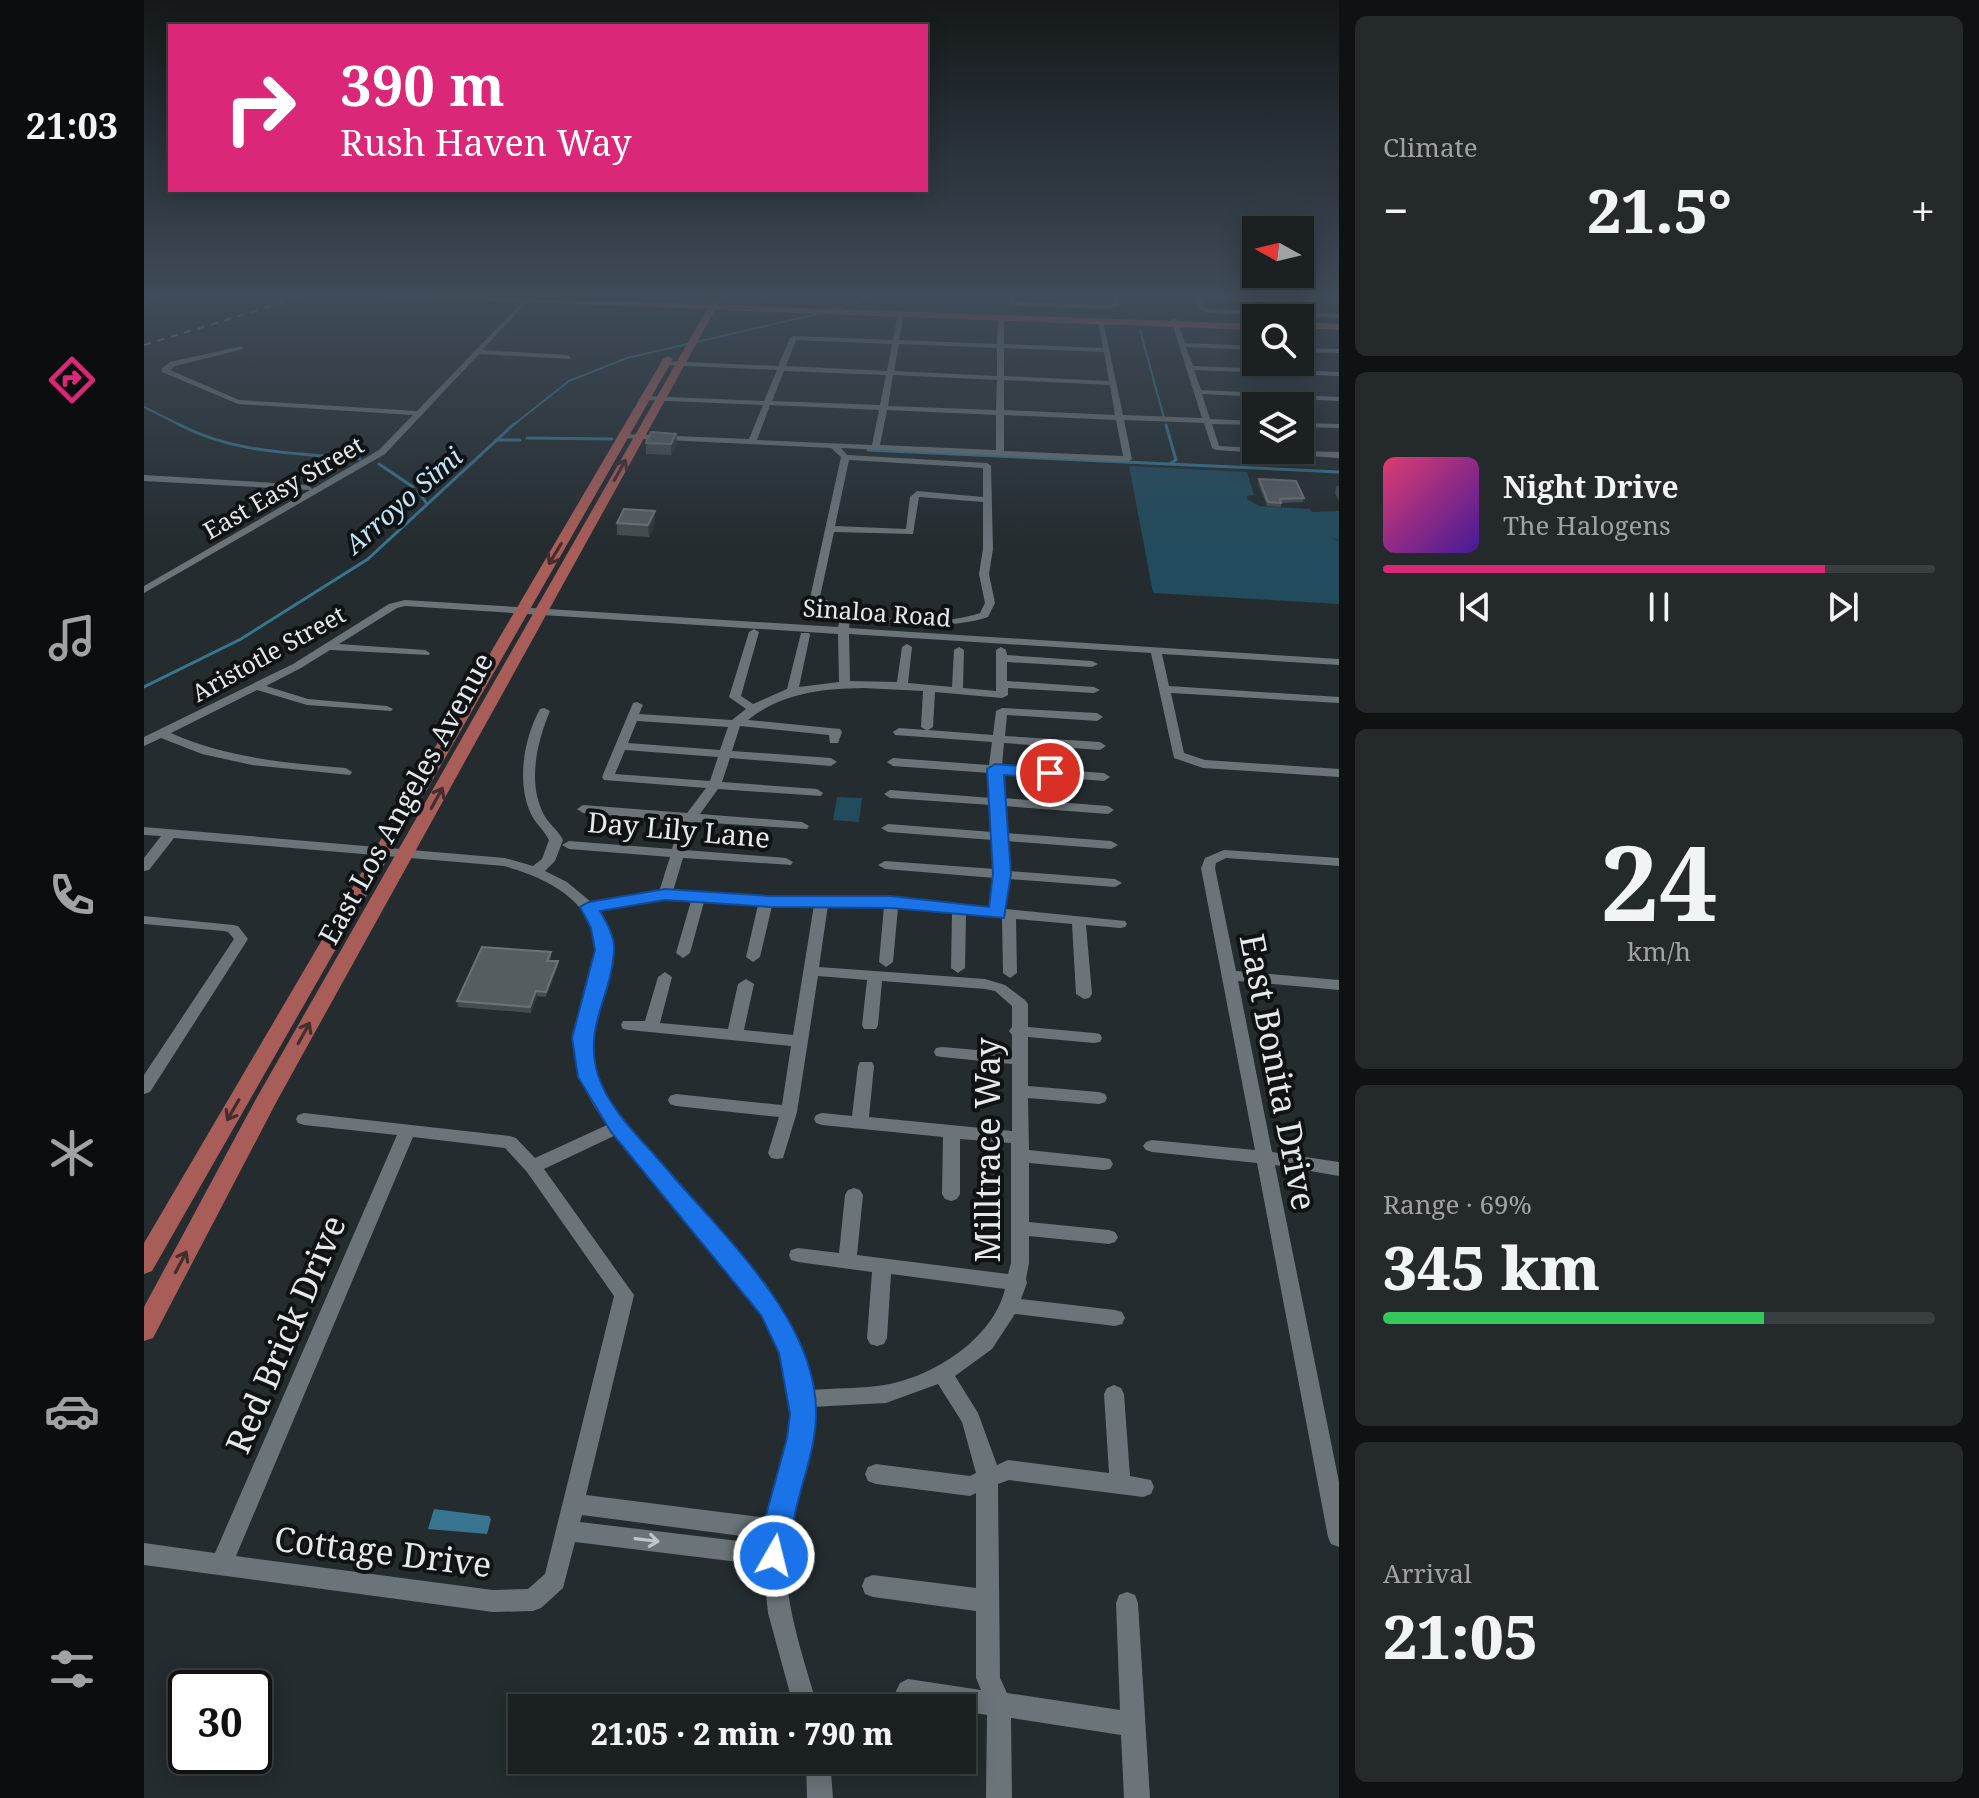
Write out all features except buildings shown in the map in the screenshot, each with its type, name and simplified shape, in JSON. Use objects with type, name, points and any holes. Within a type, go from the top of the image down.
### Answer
[{"type":"main road","name":"East Los Angeles Avenue","points":[[144,1331],[267,1099],[540,610],[631,436],[645,398],[659,379]]},
{"type":"main road","name":"East Los Angeles Avenue","points":[[144,1264],[522,610],[631,436],[660,398],[666,379]]},
{"type":"street","points":[[185,379],[238,402],[419,413]]},
{"type":"street","name":"East Easy Street","points":[[144,590],[382,452],[451,379]]},
{"type":"street","points":[[752,442],[776,379]]},
{"type":"street","points":[[876,447],[889,379]]},
{"type":"street","points":[[1000,379],[1000,453]]},
{"type":"street","points":[[1020,379],[1112,383]]},
{"type":"street","points":[[631,436],[1128,459],[1111,379]]},
{"type":"street","points":[[1195,379],[1216,448],[1339,455]]},
{"type":"street","points":[[1199,392],[1339,399]]},
{"type":"street","points":[[645,398],[1242,423]]},
{"type":"street","points":[[1314,425],[1339,426]]},
{"type":"street","points":[[834,446],[845,457],[985,464],[988,468],[988,500],[984,574],[990,603],[984,615],[955,623],[931,623],[847,613],[815,598],[845,457]]},
{"type":"street","points":[[144,478],[320,489]]},
{"type":"street","points":[[829,529],[910,532],[914,497],[917,494],[988,500]]},
{"type":"street","name":"Sinaloa Road","points":[[412,603],[844,627],[1339,662]]},
{"type":"street","name":"Aristotle Street","points":[[144,742],[259,687],[331,647],[393,606],[412,603]]},
{"type":"street","points":[[844,685],[844,627],[847,613]]},
{"type":"street","points":[[752,708],[735,697],[754,632]]},
{"type":"street","points":[[792,691],[805,635]]},
{"type":"street","points":[[331,647],[425,653]]},
{"type":"street","points":[[902,688],[907,647]]},
{"type":"street","points":[[957,692],[959,650]]},
{"type":"street","points":[[1156,651],[1174,749],[1184,758],[1203,764],[1339,773]]},
{"type":"street","points":[[1002,689],[1001,654],[1092,664]]},
{"type":"street","points":[[665,895],[689,818],[715,785],[736,723],[752,708],[792,691],[844,685],[957,692],[1094,690]]},
{"type":"street","points":[[259,687],[307,702],[387,709]]},
{"type":"street","points":[[1163,689],[1339,700]]},
{"type":"street","points":[[927,727],[929,690]]},
{"type":"street","points":[[536,871],[548,861],[556,840],[536,812],[532,799],[530,743],[544,711]]},
{"type":"street","points":[[817,793],[608,777],[634,711],[836,732],[834,740]]},
{"type":"street","points":[[1010,973],[995,802],[995,769],[1002,711],[1097,717]]},
{"type":"street","points":[[899,732],[1100,746]]},
{"type":"street","points":[[162,734],[206,753],[230,759],[346,772]]},
{"type":"street","points":[[621,746],[831,762]]},
{"type":"street","points":[[893,762],[1104,777]]},
{"type":"street","points":[[890,794],[1108,810]]},
{"type":"street","points":[[583,809],[802,826]]},
{"type":"street","points":[[888,828],[1111,845]]},
{"type":"street","points":[[144,831],[484,858],[536,871],[560,882],[589,907],[600,928],[605,950],[582,1038],[588,1077],[618,1127],[770,1308],[792,1353],[801,1399],[801,1438],[776,1530],[774,1556],[781,1620],[802,1694]]},
{"type":"street","points":[[144,867],[170,834]]},
{"type":"street","name":"Day Lily Lane","points":[[569,845],[786,862]]},
{"type":"street","name":"East Bonita Drive","points":[[1339,862],[1236,854],[1216,857],[1208,868],[1334,1490],[1339,1537]]},
{"type":"street","points":[[885,865],[1115,883]]},
{"type":"street","points":[[589,907],[665,895],[766,901],[891,902],[959,911],[1120,924]]},
{"type":"street","points":[[683,953],[699,896]]},
{"type":"street","points":[[753,957],[766,901]]},
{"type":"street","points":[[777,1153],[789,1112],[822,901]]},
{"type":"street","points":[[886,962],[891,902]]},
{"type":"street","points":[[958,968],[959,911]]},
{"type":"street","points":[[144,920],[233,929],[241,939],[144,1088]]},
{"type":"street","points":[[1079,921],[1084,994]]},
{"type":"street","points":[[811,971],[875,976],[870,1025]]},
{"type":"street","points":[[1229,975],[1339,985]]},
{"type":"street","name":"Milltrace Way","points":[[801,1399],[886,1394],[943,1374],[985,1343],[1010,1306],[1018,1283],[1017,1031],[1022,1013],[1011,995],[985,984],[875,976]]},
{"type":"street","points":[[651,1027],[665,977]]},
{"type":"street","points":[[735,1035],[746,984]]},
{"type":"street","points":[[629,1025],[800,1041]]},
{"type":"street","points":[[1017,1031],[1094,1038]]},
{"type":"street","points":[[942,1052],[1018,1059]]},
{"type":"street","points":[[860,1122],[866,1066]]},
{"type":"street","points":[[1019,1091],[1099,1098]]},
{"type":"street","points":[[676,1100],[789,1112]]},
{"type":"street","name":"Cottage Drive","points":[[144,1554],[493,1601],[533,1600],[555,1580],[570,1531],[624,1295],[533,1167],[510,1142],[304,1119]]},
{"type":"street","points":[[822,1119],[952,1132],[1104,1164]]},
{"type":"street","points":[[533,1167],[618,1127]]},
{"type":"street","name":"Red Brick Drive","points":[[221,1564],[408,1129]]},
{"type":"street","points":[[951,1194],[952,1132]]},
{"type":"street","points":[[1152,1146],[1265,1157],[1339,1169]]},
{"type":"street","points":[[847,1260],[854,1195]]},
{"type":"street","points":[[1020,1228],[1109,1237]]},
{"type":"street","points":[[798,1255],[1018,1283]]},
{"type":"street","points":[[877,1338],[882,1266]]},
{"type":"street","points":[[1010,1306],[1115,1318]]},
{"type":"street","points":[[943,1374],[971,1419],[988,1480],[988,1678],[999,1704],[999,1798]]},
{"type":"street","points":[[1114,1394],[1120,1484]]},
{"type":"street","points":[[876,1474],[970,1486],[1008,1470],[1143,1487]]},
{"type":"street","points":[[576,1504],[776,1530]]},
{"type":"street","points":[[570,1531],[774,1556]]},
{"type":"street","points":[[873,1586],[989,1601]]},
{"type":"street","points":[[1127,1603],[1135,1706],[1132,1724],[1137,1798]]},
{"type":"street","points":[[908,1691],[1132,1724]]},
{"type":"street","points":[[819,1774],[820,1798]]},
{"type":"shaded area","points":[[1129,466],[1247,472],[1254,495],[1247,496],[1247,499],[1259,506],[1310,509],[1312,512],[1339,511],[1339,540],[1331,538],[1339,541],[1339,604],[1153,593]]},
{"type":"shaded area","points":[[837,797],[862,798],[859,822],[833,820]]},
{"type":"shaded area","points":[[434,1509],[489,1516],[487,1534],[428,1529]]},
{"type":"waterway","name":"Arroyo Simi","points":[[512,426],[574,379]]},
{"type":"waterway","points":[[1153,379],[1164,418]]},
{"type":"waterway","points":[[144,407],[178,424]]},
{"type":"waterway","points":[[178,424],[199,434],[244,447],[360,459]]},
{"type":"waterway","points":[[178,424],[182,426]]},
{"type":"waterway","name":"Arroyo Simi","points":[[144,687],[241,639],[368,559],[514,424]]},
{"type":"waterway","points":[[1166,425],[1176,460],[1171,463]]},
{"type":"waterway","points":[[527,438],[612,439]]},
{"type":"waterway","points":[[498,440],[520,440]]},
{"type":"waterway","points":[[868,450],[1339,472]]},
{"type":"waterway","points":[[379,464],[413,487]]},
{"type":"waterway","points":[[418,491],[427,504]]},
{"type":"route","points":[[774,1556],[776,1530],[801,1438],[803,1414],[792,1353],[770,1308],[618,1127],[588,1077],[582,1038],[603,970],[605,950],[600,928],[589,907],[630,898],[688,895],[770,902],[860,900],[998,914],[1002,854],[995,802],[995,769],[1050,773]]}]
